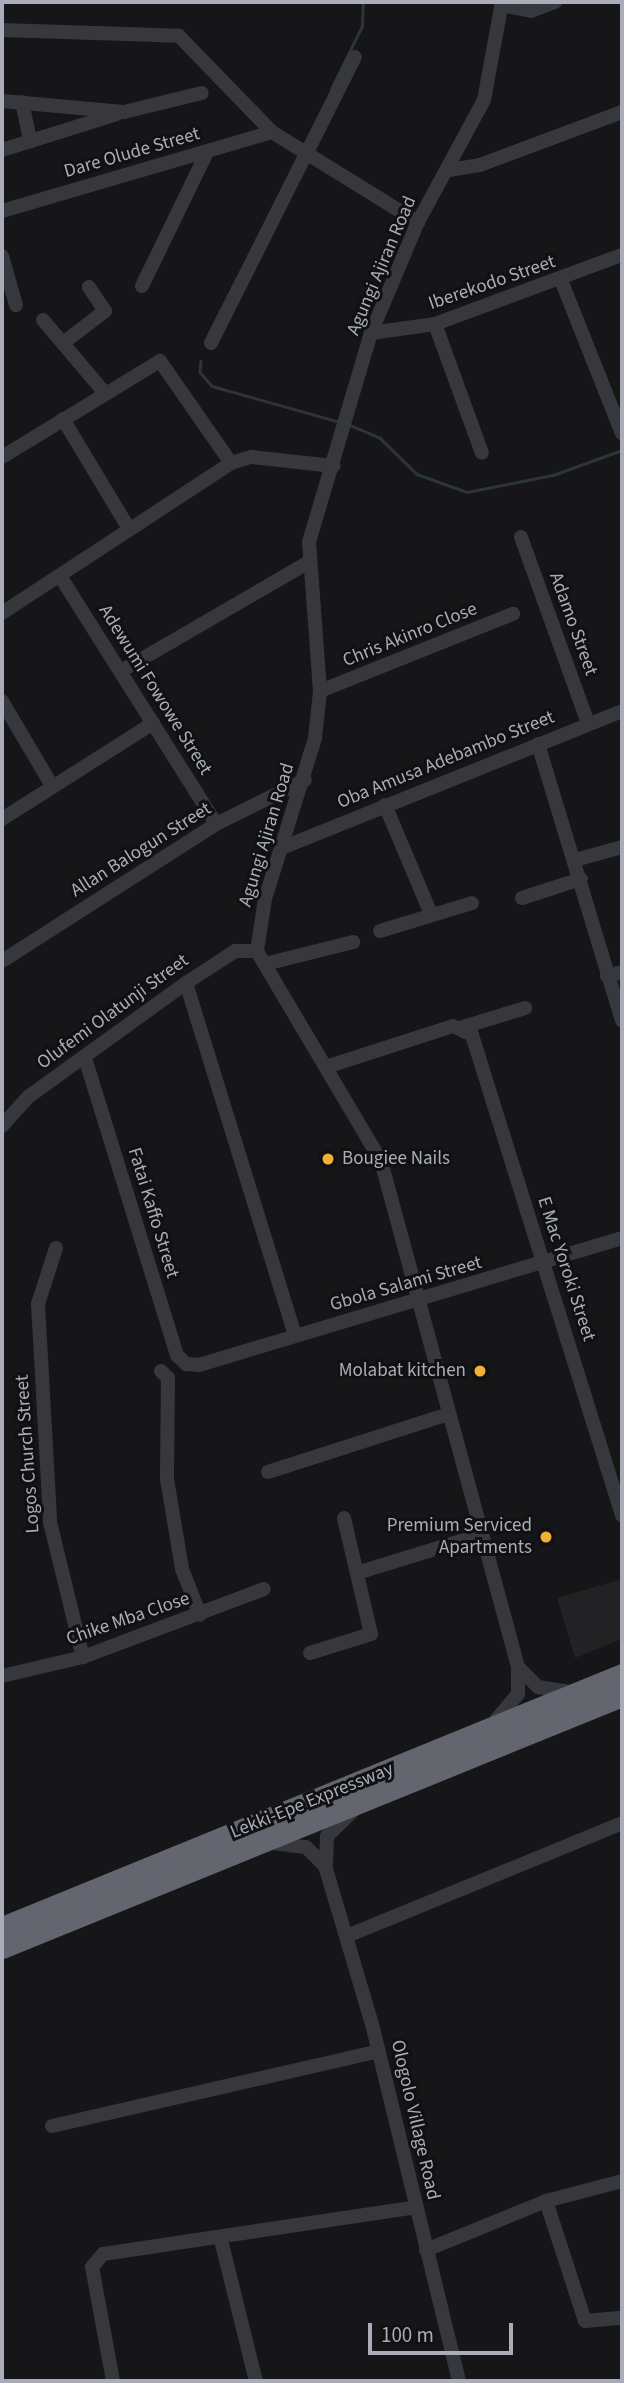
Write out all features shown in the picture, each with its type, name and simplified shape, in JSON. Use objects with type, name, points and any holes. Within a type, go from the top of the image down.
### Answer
[{"type":"highway","name":"Lekki-Epe Expressway","points":[[2,1927],[622,1674]]},
{"type":"highway","name":"Lekki-Epe Expressway","points":[[2,1948],[622,1696]]},
{"type":"street","points":[[502,4],[531,11],[555,2]]},
{"type":"street","name":"Agungi Ajiran Road","points":[[257,951],[265,899],[305,780],[320,691],[309,542],[348,424],[371,333],[418,222],[449,170],[484,100],[502,4]]},
{"type":"street","points":[[2,30],[179,36],[272,132],[418,222]]},
{"type":"street","points":[[211,343],[355,57]]},
{"type":"street","points":[[2,150],[124,112],[202,93]]},
{"type":"street","points":[[2,101],[124,112]]},
{"type":"street","points":[[22,102],[30,141]]},
{"type":"street","points":[[449,170],[480,165],[622,113]]},
{"type":"street","name":"Dare Olude Street","points":[[2,211],[272,132]]},
{"type":"street","points":[[142,286],[206,152]]},
{"type":"street","points":[[2,256],[16,305]]},
{"type":"street","name":"Iberekodo Street","points":[[371,333],[435,324],[622,256]]},
{"type":"street","points":[[561,280],[622,433]]},
{"type":"street","points":[[63,343],[105,311],[89,287]]},
{"type":"street","points":[[43,320],[104,392]]},
{"type":"street","points":[[435,324],[482,453]]},
{"type":"street","points":[[2,457],[104,392],[160,361],[231,463]]},
{"type":"street","points":[[63,419],[130,529]]},
{"type":"street","points":[[2,613],[231,463],[251,457],[334,466]]},
{"type":"street","name":"Adamo Street","points":[[522,537],[588,723]]},
{"type":"street","points":[[121,671],[309,562]]},
{"type":"street","name":"Adewumi Fowowe Street","points":[[60,576],[216,824]]},
{"type":"street","name":"Chris Akinro Close","points":[[320,691],[513,614]]},
{"type":"street","points":[[2,701],[52,786]]},
{"type":"street","name":"Oba Amusa Adebambo Street","points":[[284,847],[622,711]]},
{"type":"street","points":[[2,819],[153,723]]},
{"type":"street","points":[[538,744],[622,1021]]},
{"type":"street","name":"Allan Balogun Street","points":[[2,961],[216,824],[305,780]]},
{"type":"street","points":[[385,805],[431,914]]},
{"type":"street","points":[[575,860],[622,847]]},
{"type":"street","points":[[522,898],[581,879]]},
{"type":"street","points":[[380,931],[472,902]]},
{"type":"street","points":[[265,964],[353,942]]},
{"type":"street","name":"Olufemi Olatunji Street","points":[[2,1126],[28,1097],[187,983],[235,951],[257,951]]},
{"type":"street","points":[[257,951],[381,1161],[480,1535],[518,1667],[520,1685],[512,1705],[476,1735]]},
{"type":"street","points":[[607,976],[622,972]]},
{"type":"street","points":[[187,983],[295,1335]]},
{"type":"street","points":[[326,1067],[468,1031],[525,1008]]},
{"type":"street","name":"E Mac Yoroki Street","points":[[468,1031],[622,1515]]},
{"type":"street","name":"Fatai Kaffo Street","points":[[85,1058],[177,1355],[199,1365]]},
{"type":"street","name":"Gbola Salami Street","points":[[199,1365],[295,1335],[418,1302],[622,1238]]},
{"type":"street","name":"Logos Church Street","points":[[57,1248],[38,1304],[50,1522],[83,1657]]},
{"type":"street","points":[[161,1371],[168,1378],[166,1479],[182,1569],[200,1615]]},
{"type":"street","points":[[268,1472],[449,1414]]},
{"type":"street","points":[[310,1653],[371,1634],[360,1572],[344,1518]]},
{"type":"street","points":[[360,1572],[480,1535]]},
{"type":"street","name":"Chike Mba Close","points":[[2,1676],[83,1657],[264,1590]]},
{"type":"street","points":[[518,1667],[538,1686],[575,1692]]},
{"type":"street","points":[[326,1869],[324,1846],[332,1828],[376,1795]]},
{"type":"street","points":[[347,1936],[622,1823]]},
{"type":"street","points":[[247,1848],[297,1844],[326,1869]]},
{"type":"street","name":"Ologolo Village Road","points":[[326,1869],[379,2051],[459,2381]]},
{"type":"street","points":[[52,2126],[379,2051]]},
{"type":"street","points":[[426,2250],[546,2201],[622,2181]]},
{"type":"street","points":[[546,2201],[585,2321],[622,2318]]},
{"type":"street","points":[[113,2381],[95,2259],[416,2207]]},
{"type":"street","points":[[220,2240],[256,2381]]},
{"type":"shaded area","points":[[622,1579],[622,1639],[575,1658],[557,1598]]},
{"type":"waterway","points":[[331,89],[362,26],[363,2]]},
{"type":"waterway","points":[[201,361],[200,372],[212,386],[340,422]]},
{"type":"waterway","points":[[350,425],[380,438],[417,474],[467,492],[553,475],[622,450]]},
{"type":"place","name":"Bougiee Nails","points":[[328,1159]]},
{"type":"place","name":"Molabat kitchen","points":[[480,1371]]},
{"type":"place","name":"Premium Serviced Apartments","points":[[546,1537]]}]
